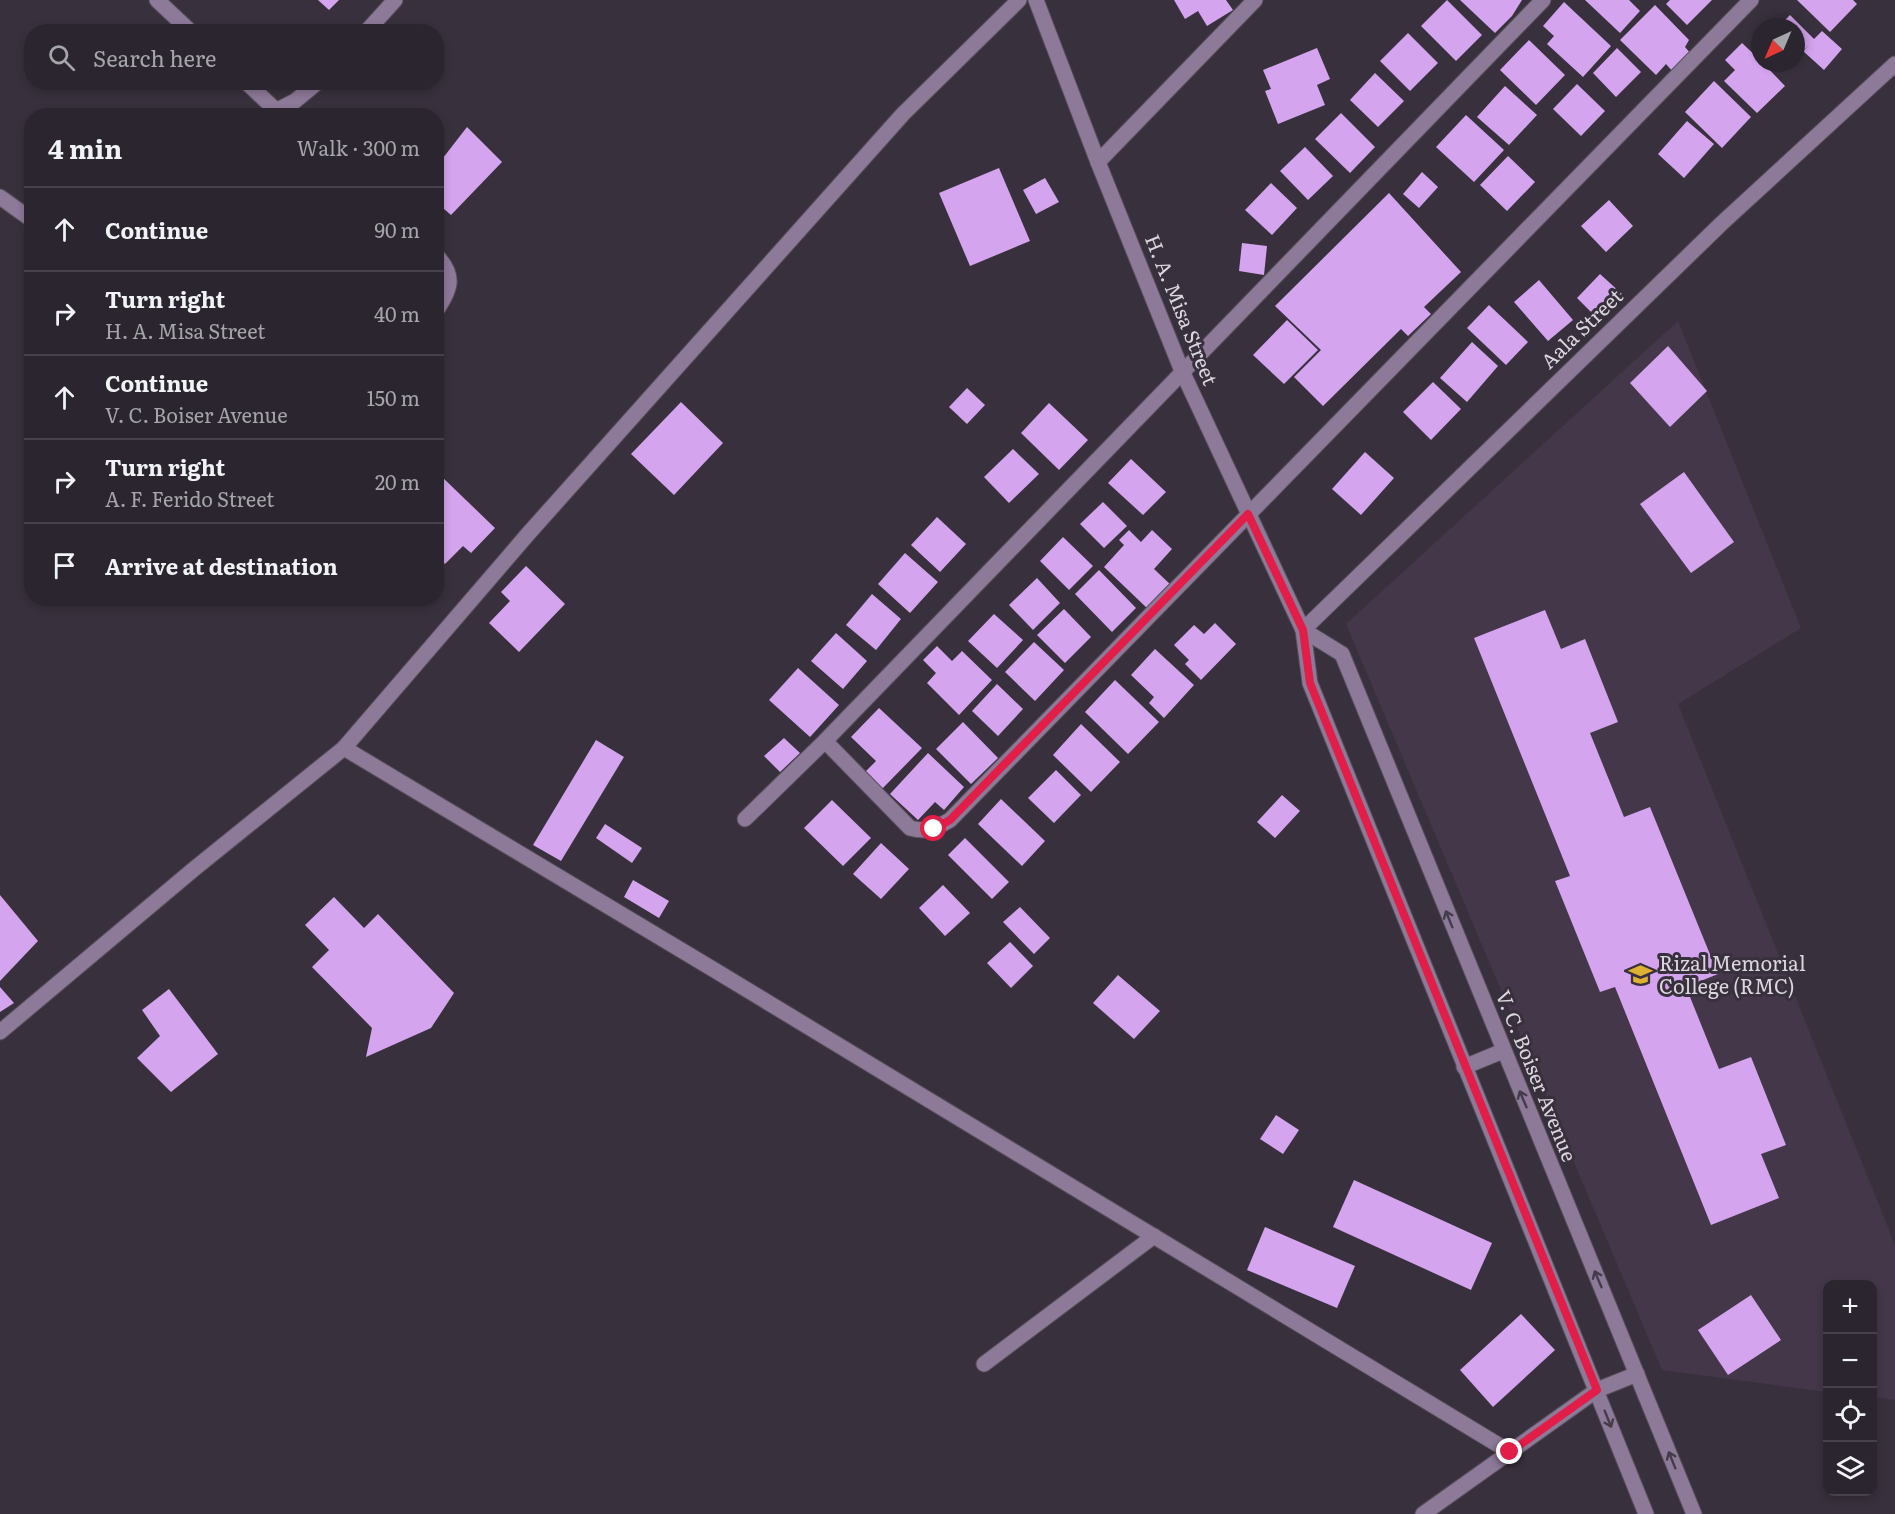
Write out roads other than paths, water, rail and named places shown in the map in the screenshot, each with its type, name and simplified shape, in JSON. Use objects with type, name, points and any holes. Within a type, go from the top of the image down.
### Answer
[{"type":"street","points":[[157,0],[182,24]]},
{"type":"street","points":[[373,24],[395,0]]},
{"type":"street","points":[[0,1032],[194,869],[344,748],[528,534],[896,123],[1019,0]]},
{"type":"street","name":"H. A. Misa Street","points":[[1036,0],[1182,371],[1303,630],[1310,683],[1464,1067]]},
{"type":"street","points":[[1098,162],[1255,0]]},
{"type":"street","points":[[745,819],[825,741],[1543,0]]},
{"type":"street","points":[[825,741],[910,828],[921,831],[934,829],[950,820],[1751,0]]},
{"type":"street","name":"Aala Street","points":[[1303,630],[1722,223],[1895,64]]},
{"type":"street","points":[[253,90],[270,108]]},
{"type":"street","points":[[284,108],[308,90]]},
{"type":"street","points":[[0,197],[24,214]]},
{"type":"street","points":[[444,263],[450,280],[444,299]]},
{"type":"street","name":"V. C. Boiser Avenue","points":[[1303,630],[1342,654],[1694,1514]]},
{"type":"street","points":[[344,748],[1510,1452]]},
{"type":"street","points":[[1503,1051],[1464,1067],[1646,1514]]},
{"type":"street","points":[[984,1364],[1154,1236]]},
{"type":"street","points":[[1423,1514],[1597,1390],[1637,1374]]},
{"type":"place","name":"Rizal Memorial College (RMC)","points":[[1641,975]]}]
